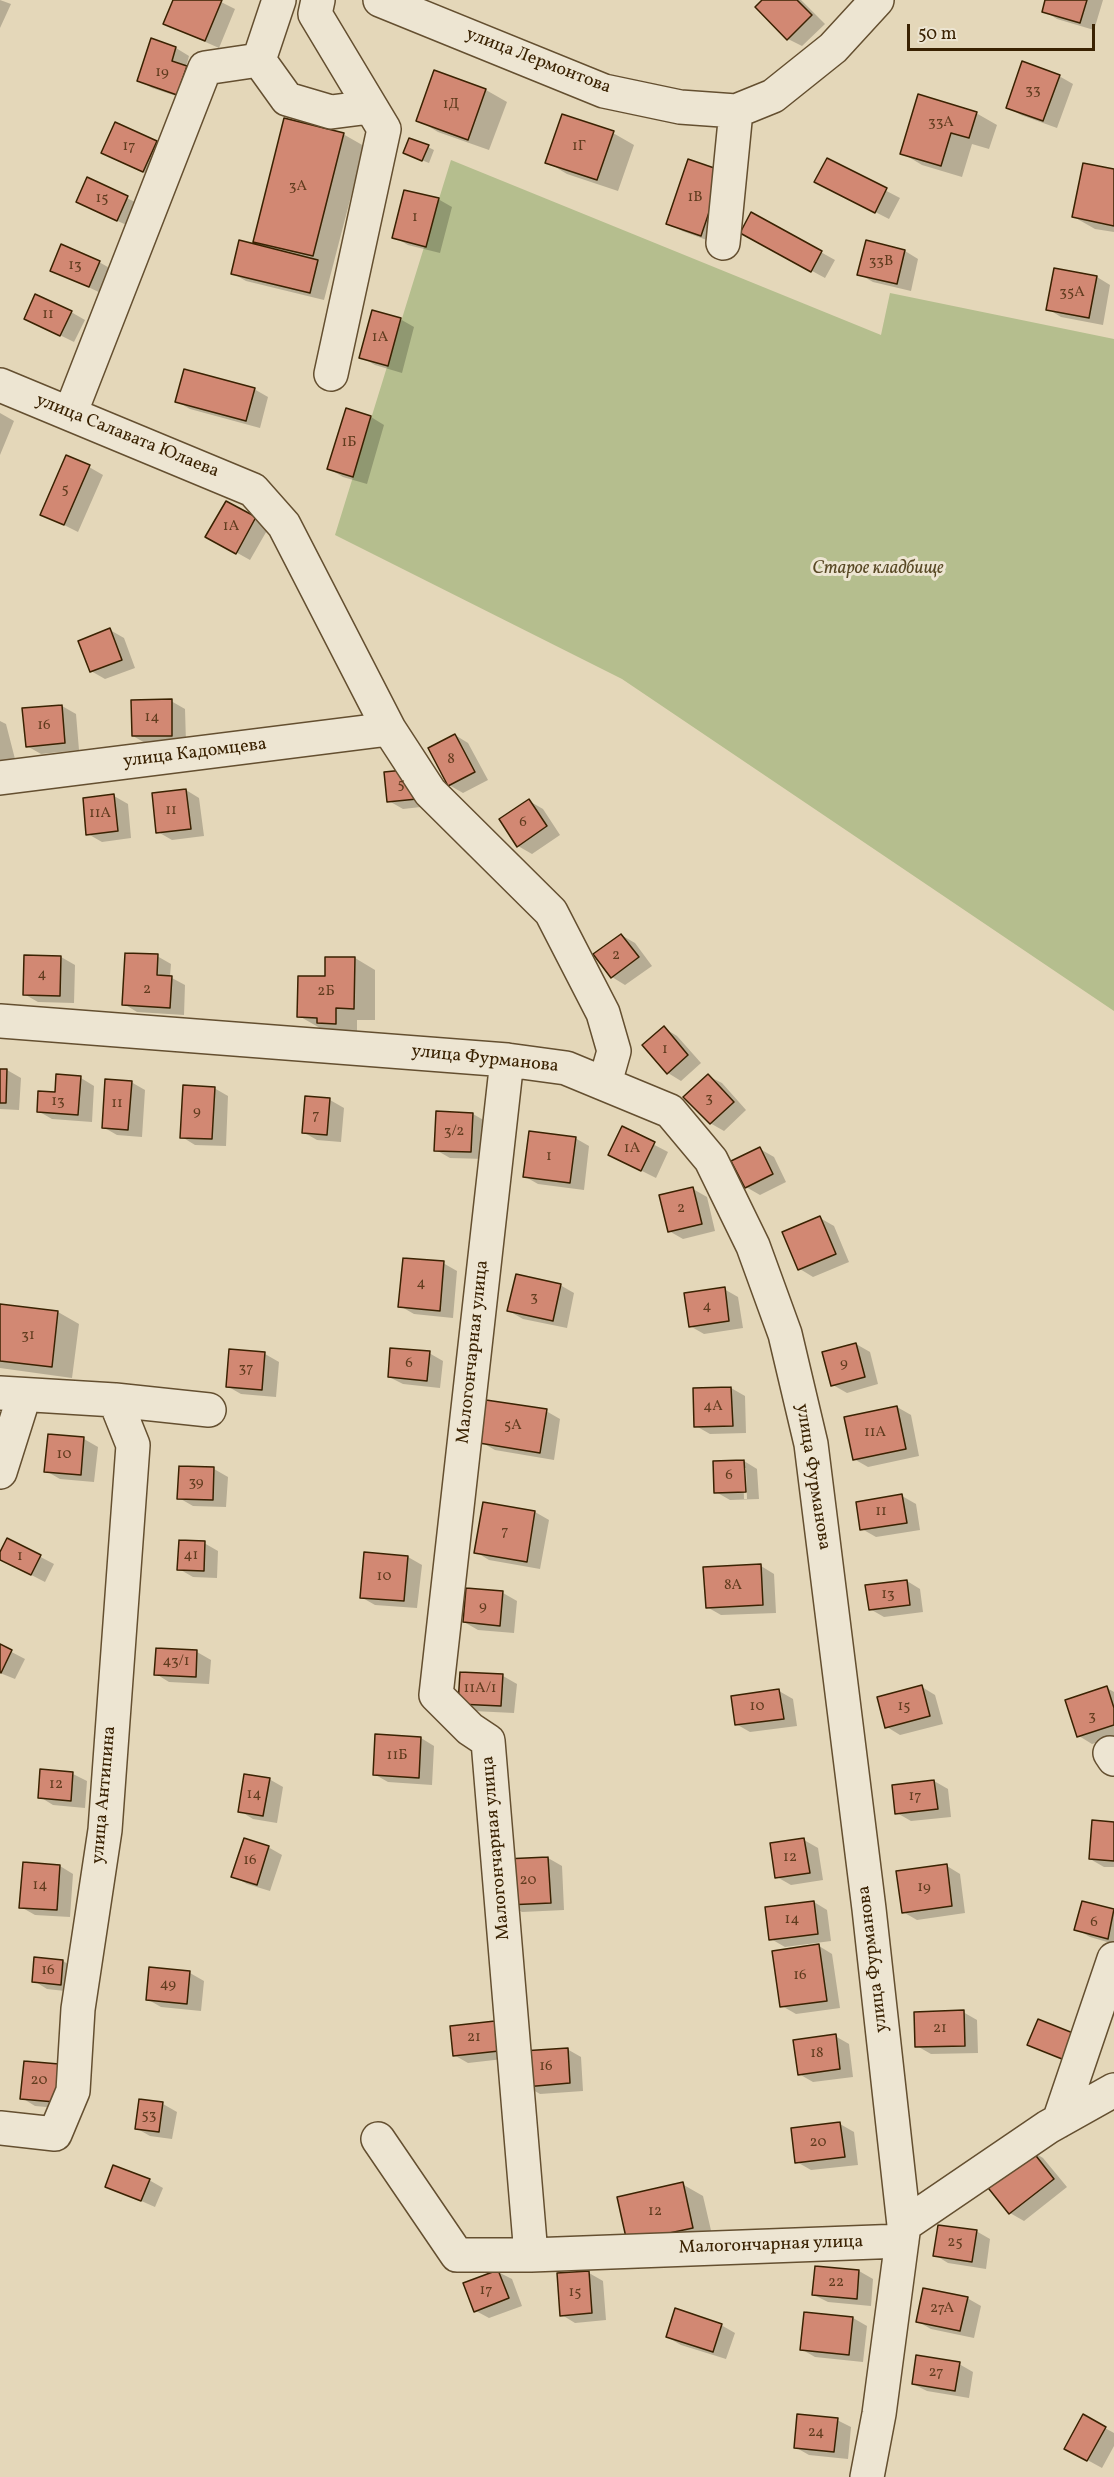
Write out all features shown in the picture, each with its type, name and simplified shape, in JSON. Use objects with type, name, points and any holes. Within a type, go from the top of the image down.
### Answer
[{"type":"street","points":[[260,60],[279,0]]},
{"type":"street","points":[[318,0],[315,14],[384,129],[331,374]]},
{"type":"street","points":[[723,243],[736,111],[772,96],[833,48],[877,0]]},
{"type":"street","name":"улица Лермонтова","points":[[388,1],[604,91],[680,107],[736,111]]},
{"type":"street","points":[[260,60],[286,99],[331,112],[370,107]]},
{"type":"street","points":[[70,414],[205,68],[260,60]]},
{"type":"street","name":"улица Салавата Юлаева","points":[[0,386],[253,490],[284,525],[389,729]]},
{"type":"street","points":[[389,729],[430,792],[551,912],[603,1013],[614,1051],[605,1083]]},
{"type":"street","name":"улица Кадомцева","points":[[0,778],[389,729]]},
{"type":"street","name":"улица Фурманова","points":[[0,1021],[507,1060],[566,1068],[670,1111],[711,1160],[753,1246],[785,1334],[811,1444],[867,1898],[903,2233],[879,2414],[867,2477]]},
{"type":"street","name":"Малогончарная улица","points":[[507,1060],[436,1695],[470,1729],[488,1741],[531,2254],[903,2233]]},
{"type":"street","points":[[0,1472],[12,1394],[115,1400],[209,1410]]},
{"type":"street","name":"улица Антипина","points":[[0,2128],[56,2134],[73,2091],[78,2009],[105,1830],[133,1445],[115,1400]]},
{"type":"street","points":[[1059,2121],[1114,1959]]},
{"type":"street","points":[[903,2233],[1059,2121],[1114,2090]]},
{"type":"street","points":[[378,2139],[457,2254],[531,2254]]},
{"type":"green space","name":"Старое кладбище","points":[[451,160],[881,335],[890,293],[1114,339],[1114,1011],[622,679],[335,535]]},
{"type":"building","points":[[173,0],[222,0],[205,41],[163,24]]},
{"type":"building","points":[[762,0],[797,0],[812,15],[787,40],[755,7]]},
{"type":"building","points":[[1045,0],[1087,0],[1080,23],[1042,12]]},
{"type":"building","points":[[151,38],[176,47],[172,61],[187,66],[177,95],[137,81]]},
{"type":"building","points":[[1022,61],[1060,75],[1043,121],[1006,108]]},
{"type":"building","points":[[434,70],[486,89],[468,140],[416,121]]},
{"type":"building","points":[[918,94],[977,112],[969,138],[951,133],[941,166],[900,154]]},
{"type":"building","points":[[562,114],[614,131],[597,180],[545,163]]},
{"type":"building","points":[[284,118],[344,133],[313,256],[253,242]]},
{"type":"building","points":[[115,122],[157,141],[143,172],[101,153]]},
{"type":"building","points":[[409,138],[429,145],[422,161],[403,153]]},
{"type":"building","points":[[827,158],[887,188],[875,213],[814,182]]},
{"type":"building","points":[[688,159],[723,171],[701,236],[666,224]]},
{"type":"building","points":[[1083,163],[1114,169],[1114,226],[1072,217]]},
{"type":"building","points":[[87,177],[128,196],[117,221],[76,202]]},
{"type":"building","points":[[404,190],[439,198],[426,247],[392,238]]},
{"type":"building","points":[[751,212],[822,251],[811,272],[740,233]]},
{"type":"building","points":[[239,240],[318,260],[310,293],[231,274]]},
{"type":"building","points":[[866,240],[905,250],[897,284],[857,275]]},
{"type":"building","points":[[61,244],[100,261],[89,287],[50,271]]},
{"type":"building","points":[[1054,268],[1097,276],[1089,318],[1046,310]]},
{"type":"building","points":[[35,294],[72,311],[60,336],[24,319]]},
{"type":"building","points":[[372,310],[401,318],[388,366],[359,358]]},
{"type":"building","points":[[184,369],[255,388],[246,421],[175,402]]},
{"type":"building","points":[[346,408],[371,416],[353,477],[327,469]]},
{"type":"building","points":[[66,455],[90,465],[64,525],[40,515]]},
{"type":"building","points":[[226,501],[256,517],[236,554],[205,537]]},
{"type":"building","points":[[110,628],[122,660],[90,672],[78,641]]},
{"type":"building","points":[[172,699],[172,736],[132,736],[131,700]]},
{"type":"building","points":[[62,705],[65,743],[26,747],[22,708]]},
{"type":"building","points":[[455,734],[475,772],[448,786],[428,748]]},
{"type":"building","points":[[414,769],[417,799],[387,802],[384,772]]},
{"type":"building","points":[[186,789],[191,829],[156,833],[152,793]]},
{"type":"building","points":[[114,794],[118,831],[86,835],[83,798]]},
{"type":"building","points":[[529,799],[547,826],[517,847],[499,819]]},
{"type":"building","points":[[621,934],[639,957],[611,978],[593,954]]},
{"type":"building","points":[[125,953],[158,954],[157,975],[172,976],[170,1008],[122,1005]]},
{"type":"building","points":[[24,955],[61,956],[60,996],[23,995]]},
{"type":"building","points":[[325,957],[355,957],[354,1009],[336,1008],[336,1024],[317,1023],[317,1018],[297,1017],[298,976],[325,976]]},
{"type":"building","points":[[664,1026],[688,1055],[667,1074],[642,1045]]},
{"type":"building","points":[[0,1069],[7,1069],[6,1103],[0,1103]]},
{"type":"building","points":[[56,1074],[81,1076],[78,1115],[37,1112],[38,1091],[55,1092]]},
{"type":"building","points":[[708,1074],[734,1102],[710,1124],[683,1097]]},
{"type":"building","points":[[105,1079],[132,1081],[128,1130],[102,1128]]},
{"type":"building","points":[[183,1085],[215,1087],[212,1139],[180,1138]]},
{"type":"building","points":[[305,1096],[330,1098],[327,1135],[302,1133]]},
{"type":"building","points":[[436,1111],[473,1113],[471,1152],[434,1151]]},
{"type":"building","points":[[622,1126],[655,1142],[641,1171],[608,1155]]},
{"type":"building","points":[[529,1131],[576,1137],[570,1183],[523,1177]]},
{"type":"building","points":[[760,1147],[773,1174],[745,1188],[731,1161]]},
{"type":"building","points":[[693,1187],[702,1224],[668,1232],[659,1195]]},
{"type":"building","points":[[820,1216],[836,1254],[798,1270],[782,1232]]},
{"type":"building","points":[[403,1258],[444,1261],[440,1311],[398,1307]]},
{"type":"building","points":[[516,1274],[561,1284],[553,1321],[507,1311]]},
{"type":"building","points":[[725,1287],[729,1321],[689,1327],[684,1293]]},
{"type":"building","points":[[0,1304],[58,1311],[52,1367],[0,1361]]},
{"type":"building","points":[[856,1343],[865,1377],[831,1386],[822,1352]]},
{"type":"building","points":[[390,1348],[430,1351],[427,1381],[388,1377]]},
{"type":"building","points":[[229,1349],[265,1352],[262,1390],[226,1387]]},
{"type":"building","points":[[731,1387],[733,1426],[694,1427],[693,1388]]},
{"type":"building","points":[[486,1400],[547,1409],[540,1453],[479,1443]]},
{"type":"building","points":[[897,1406],[906,1449],[853,1460],[844,1417]]},
{"type":"building","points":[[48,1434],[84,1437],[81,1475],[44,1472]]},
{"type":"building","points":[[744,1460],[746,1492],[714,1493],[713,1461]]},
{"type":"building","points":[[179,1466],[214,1467],[213,1500],[177,1499]]},
{"type":"building","points":[[902,1494],[907,1523],[860,1530],[856,1502]]},
{"type":"building","points":[[483,1502],[535,1511],[527,1562],[474,1553]]},
{"type":"building","points":[[7,1538],[41,1555],[31,1575],[0,1560],[0,1552]]},
{"type":"building","points":[[179,1540],[205,1541],[204,1571],[177,1570]]},
{"type":"building","points":[[364,1552],[408,1556],[404,1601],[360,1598]]},
{"type":"building","points":[[761,1564],[763,1605],[706,1608],[703,1567]]},
{"type":"building","points":[[907,1580],[910,1605],[869,1610],[865,1585]]},
{"type":"building","points":[[466,1588],[503,1591],[500,1626],[463,1622]]},
{"type":"building","points":[[0,1644],[12,1650],[1,1673],[0,1672]]},
{"type":"building","points":[[156,1648],[197,1650],[196,1677],[154,1675]]},
{"type":"building","points":[[460,1672],[503,1674],[501,1706],[458,1704]]},
{"type":"building","points":[[922,1685],[930,1716],[885,1728],[877,1697]]},
{"type":"building","points":[[1107,1686],[1114,1708],[1114,1725],[1077,1737],[1065,1700]]},
{"type":"building","points":[[779,1689],[784,1719],[735,1725],[731,1696]]},
{"type":"building","points":[[375,1734],[421,1737],[419,1778],[373,1775]]},
{"type":"building","points":[[40,1769],[73,1772],[71,1801],[38,1798]]},
{"type":"building","points":[[244,1774],[270,1778],[263,1816],[238,1812]]},
{"type":"building","points":[[934,1780],[938,1809],[895,1814],[892,1785]]},
{"type":"building","points":[[1092,1820],[1114,1822],[1114,1861],[1089,1859]]},
{"type":"building","points":[[244,1838],[269,1846],[257,1885],[231,1877]]},
{"type":"building","points":[[804,1838],[810,1873],[775,1878],[770,1843]]},
{"type":"building","points":[[548,1857],[551,1903],[507,1905],[504,1859]]},
{"type":"building","points":[[23,1862],[60,1865],[57,1910],[19,1908]]},
{"type":"building","points":[[947,1864],[952,1906],[902,1913],[896,1871]]},
{"type":"building","points":[[814,1901],[818,1934],[769,1940],[765,1907]]},
{"type":"building","points":[[1082,1901],[1114,1909],[1108,1939],[1074,1930]]},
{"type":"building","points":[[819,1944],[827,2001],[780,2007],[772,1951]]},
{"type":"building","points":[[34,1957],[63,1960],[61,1985],[32,1982]]},
{"type":"building","points":[[149,1967],[190,1971],[187,2004],[146,2000]]},
{"type":"building","points":[[964,2010],[965,2046],[915,2047],[914,2012]]},
{"type":"building","points":[[1038,2019],[1078,2035],[1067,2061],[1027,2045]]},
{"type":"building","points":[[495,2021],[499,2051],[453,2056],[450,2026]]},
{"type":"building","points":[[836,2034],[840,2069],[798,2075],[793,2040]]},
{"type":"building","points":[[568,2048],[570,2083],[525,2087],[522,2051]]},
{"type":"building","points":[[24,2061],[59,2064],[55,2102],[20,2099]]},
{"type":"building","points":[[139,2099],[163,2102],[159,2132],[135,2129]]},
{"type":"building","points":[[840,2122],[845,2157],[795,2163],[791,2128]]},
{"type":"building","points":[[1030,2148],[1054,2179],[1009,2214],[985,2184]]},
{"type":"building","points":[[113,2165],[150,2179],[141,2201],[105,2187]]},
{"type":"building","points":[[683,2182],[693,2228],[627,2242],[617,2197]]},
{"type":"building","points":[[938,2225],[977,2230],[972,2262],[933,2256]]},
{"type":"building","points":[[815,2266],[859,2270],[857,2299],[812,2295]]},
{"type":"building","points":[[498,2270],[509,2298],[474,2312],[463,2283]]},
{"type":"building","points":[[589,2271],[592,2313],[560,2316],[557,2273]]},
{"type":"building","points":[[923,2288],[968,2297],[960,2331],[916,2322]]},
{"type":"building","points":[[675,2308],[722,2324],[713,2352],[666,2337]]},
{"type":"building","points":[[804,2312],[853,2317],[849,2355],[800,2350]]},
{"type":"building","points":[[916,2355],[960,2362],[955,2391],[912,2384]]},
{"type":"building","points":[[797,2414],[838,2418],[834,2452],[794,2448]]},
{"type":"building","points":[[1083,2414],[1106,2427],[1087,2461],[1064,2449]]}]
